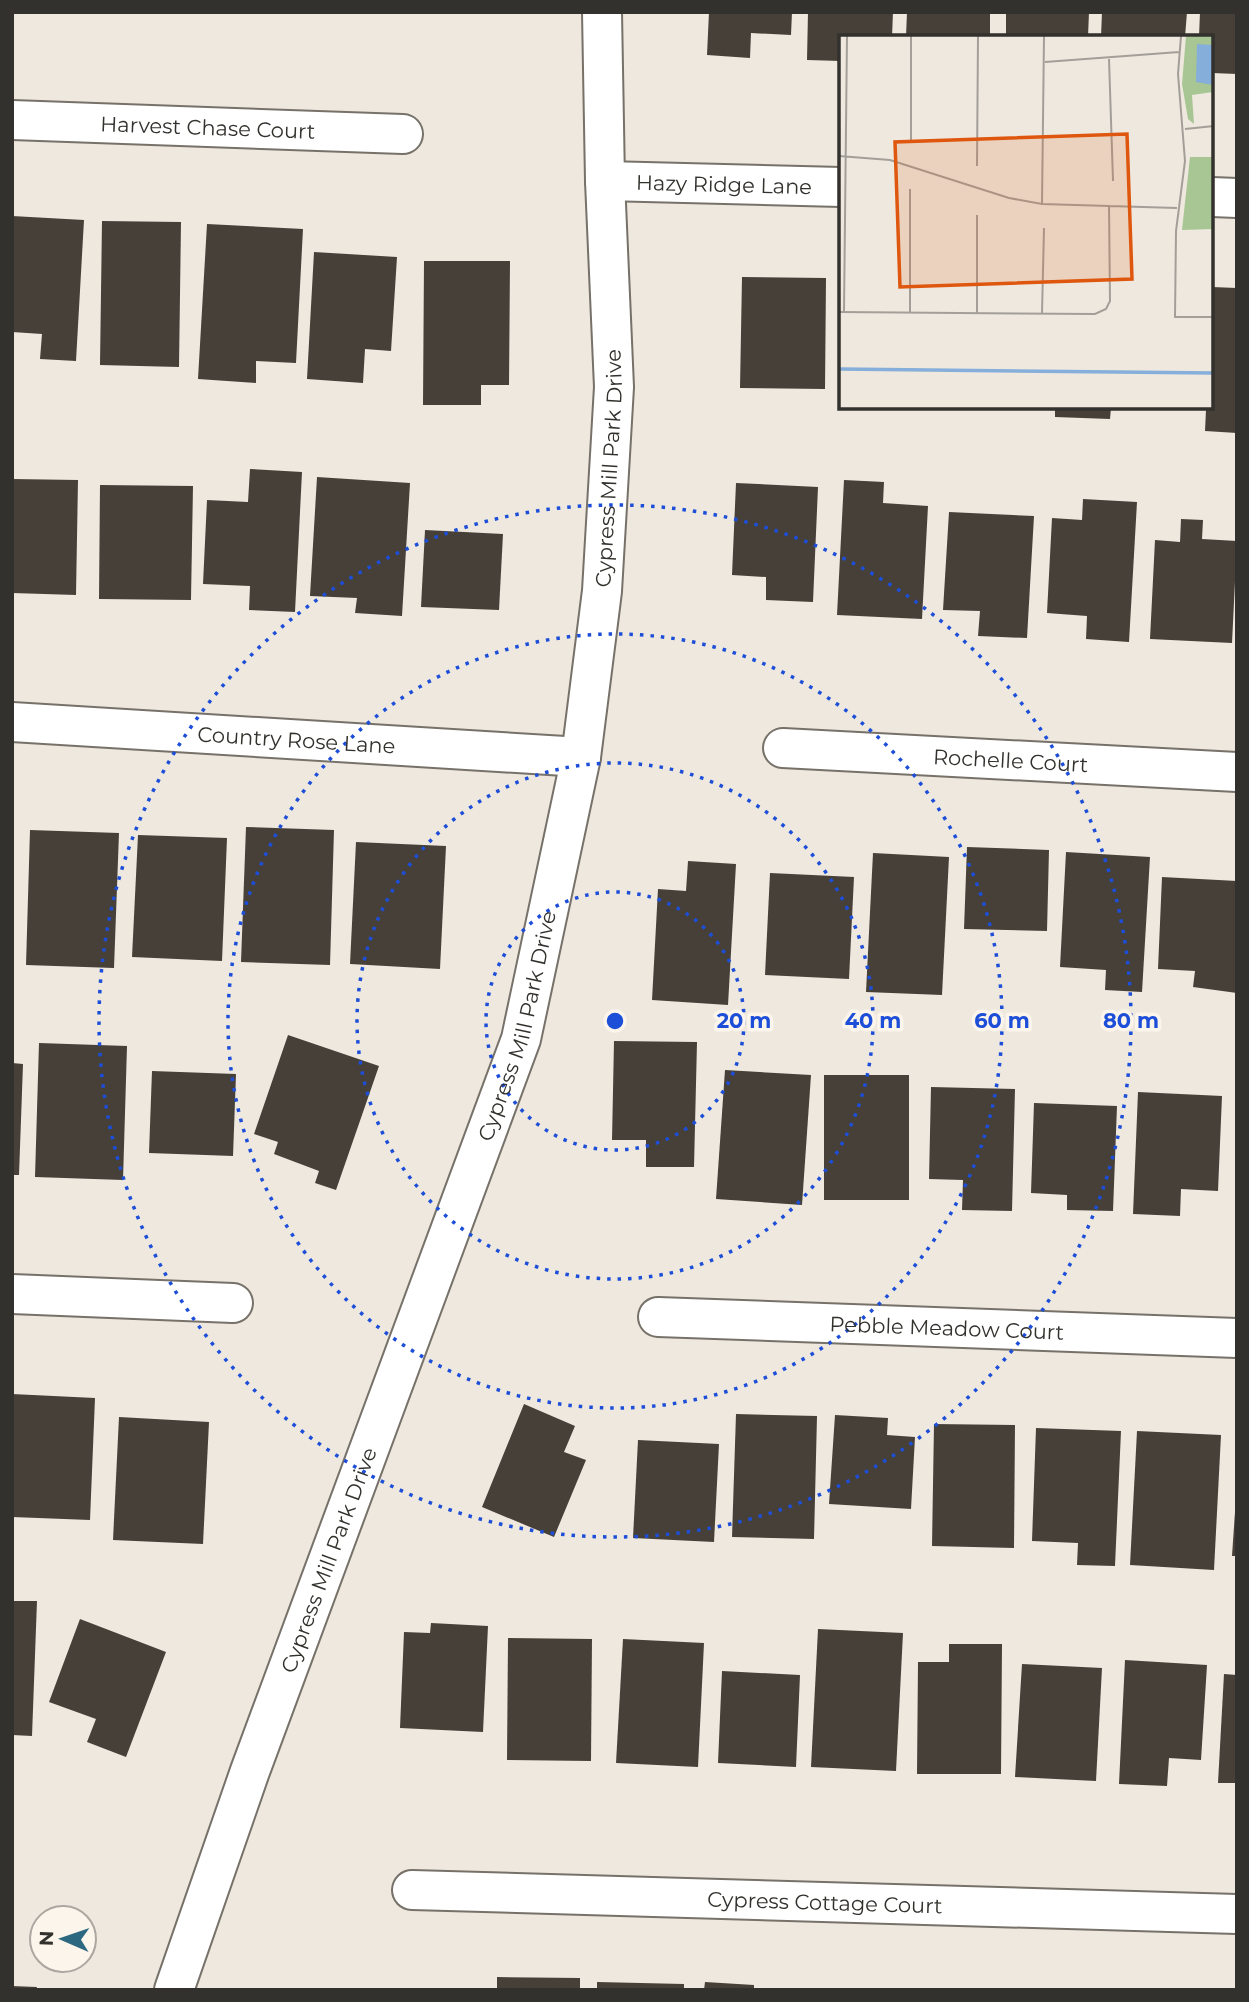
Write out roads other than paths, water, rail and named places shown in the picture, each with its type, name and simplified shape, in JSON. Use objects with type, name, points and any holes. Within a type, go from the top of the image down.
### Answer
[{"type":"street","name":"Cypress Mill Park Drive","points":[[174,1990],[250,1770],[521,1039],[581,757],[602,591],[614,387],[605,181],[602,12]]},
{"type":"street","name":"Harvest Chase Court","points":[[12,120],[403,134]]},
{"type":"street","name":"Hazy Ridge Lane","points":[[605,181],[839,187]]},
{"type":"street","points":[[1214,197],[1237,198]]},
{"type":"street","name":"Country Rose Lane","points":[[12,723],[581,757]]},
{"type":"street","name":"Rochelle Court","points":[[783,748],[1237,772]]},
{"type":"street","points":[[12,1294],[233,1303]]},
{"type":"street","name":"Pebble Meadow Court","points":[[658,1317],[1237,1338]]},
{"type":"street","name":"Cypress Cottage Court","points":[[412,1890],[1237,1914]]}]
